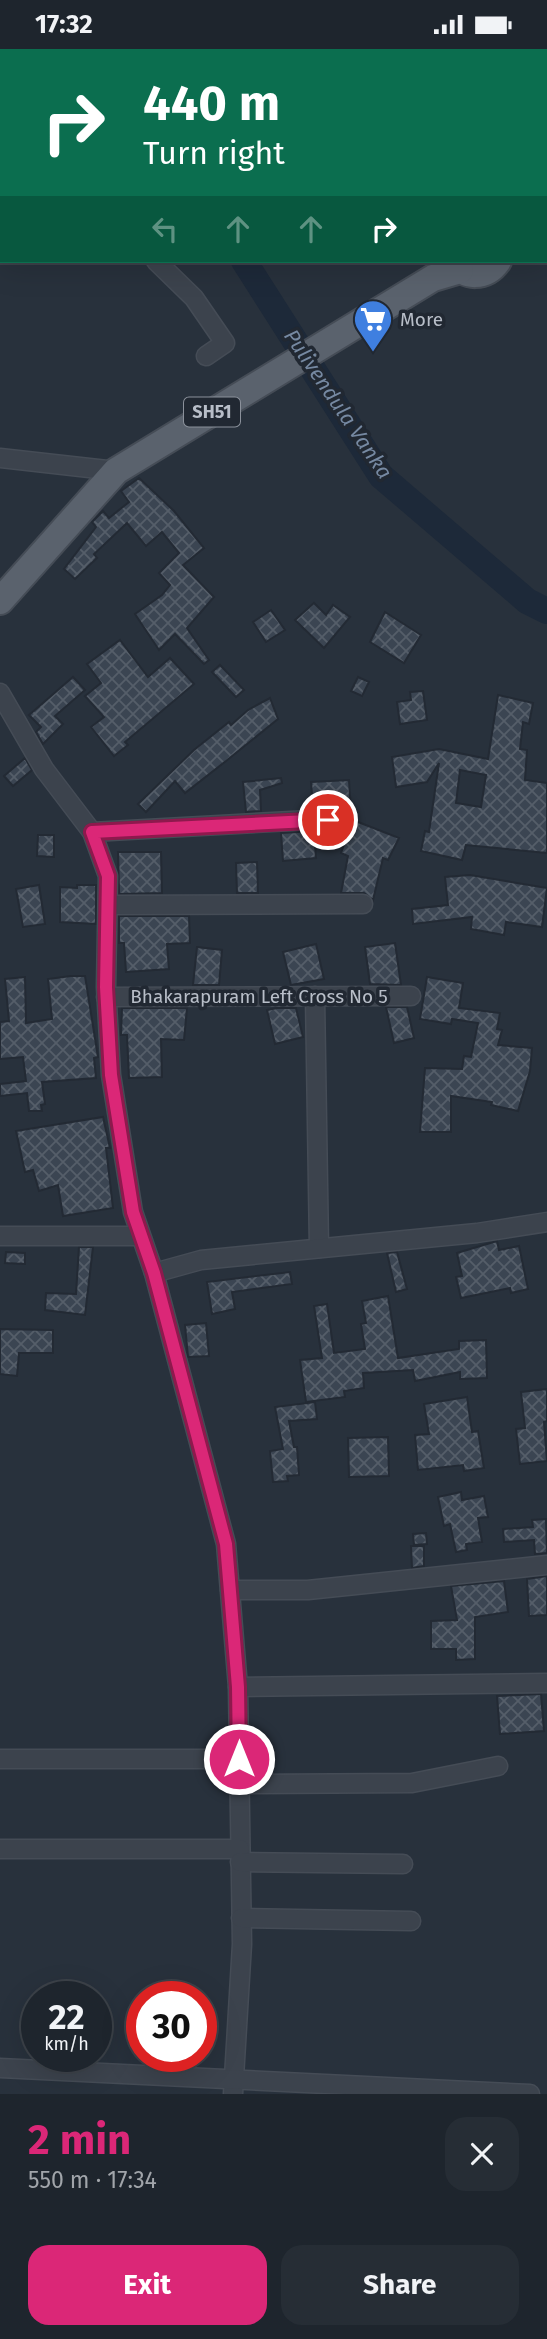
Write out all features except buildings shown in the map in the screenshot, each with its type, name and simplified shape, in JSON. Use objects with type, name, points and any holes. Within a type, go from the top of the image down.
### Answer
[{"type":"main road","name":"SH51","points":[[0,601],[116,471],[456,265],[476,275],[485,273],[496,263]]},
{"type":"street","points":[[158,263],[194,298],[225,343],[206,356]]},
{"type":"street","points":[[0,458],[116,471]]},
{"type":"street","points":[[0,693],[44,769],[92,832],[108,876],[106,997],[111,1075],[139,1236],[154,1273],[226,1544],[238,1687],[241,1918],[234,2088]]},
{"type":"street","points":[[92,832],[328,820]]},
{"type":"street","points":[[108,905],[363,904]]},
{"type":"street","points":[[315,996],[319,1248]]},
{"type":"street","name":"Bhakarapuram Left Cross No 5","points":[[106,997],[411,996]]},
{"type":"street","points":[[154,1273],[201,1260],[477,1233],[547,1222]]},
{"type":"street","points":[[0,1236],[139,1236]]},
{"type":"street","points":[[230,1590],[308,1590],[547,1565]]},
{"type":"street","points":[[238,1687],[547,1683]]},
{"type":"street","points":[[0,1759],[239,1759]]},
{"type":"street","points":[[239,1784],[412,1783],[498,1766]]},
{"type":"street","points":[[0,1849],[403,1864]]},
{"type":"street","points":[[241,1918],[411,1921]]},
{"type":"street","points":[[0,2068],[234,2088],[530,2094]]},
{"type":"waterway","name":"Pulivendula Vanka","points":[[245,263],[381,476],[527,601],[547,611]]},
{"type":"place","name":"More","points":[[373,353]]},
{"type":"route","points":[[239,1759],[238,1687],[226,1544],[154,1273],[139,1236],[133,1212],[111,1075],[106,987],[108,876],[92,832],[328,820]]}]
